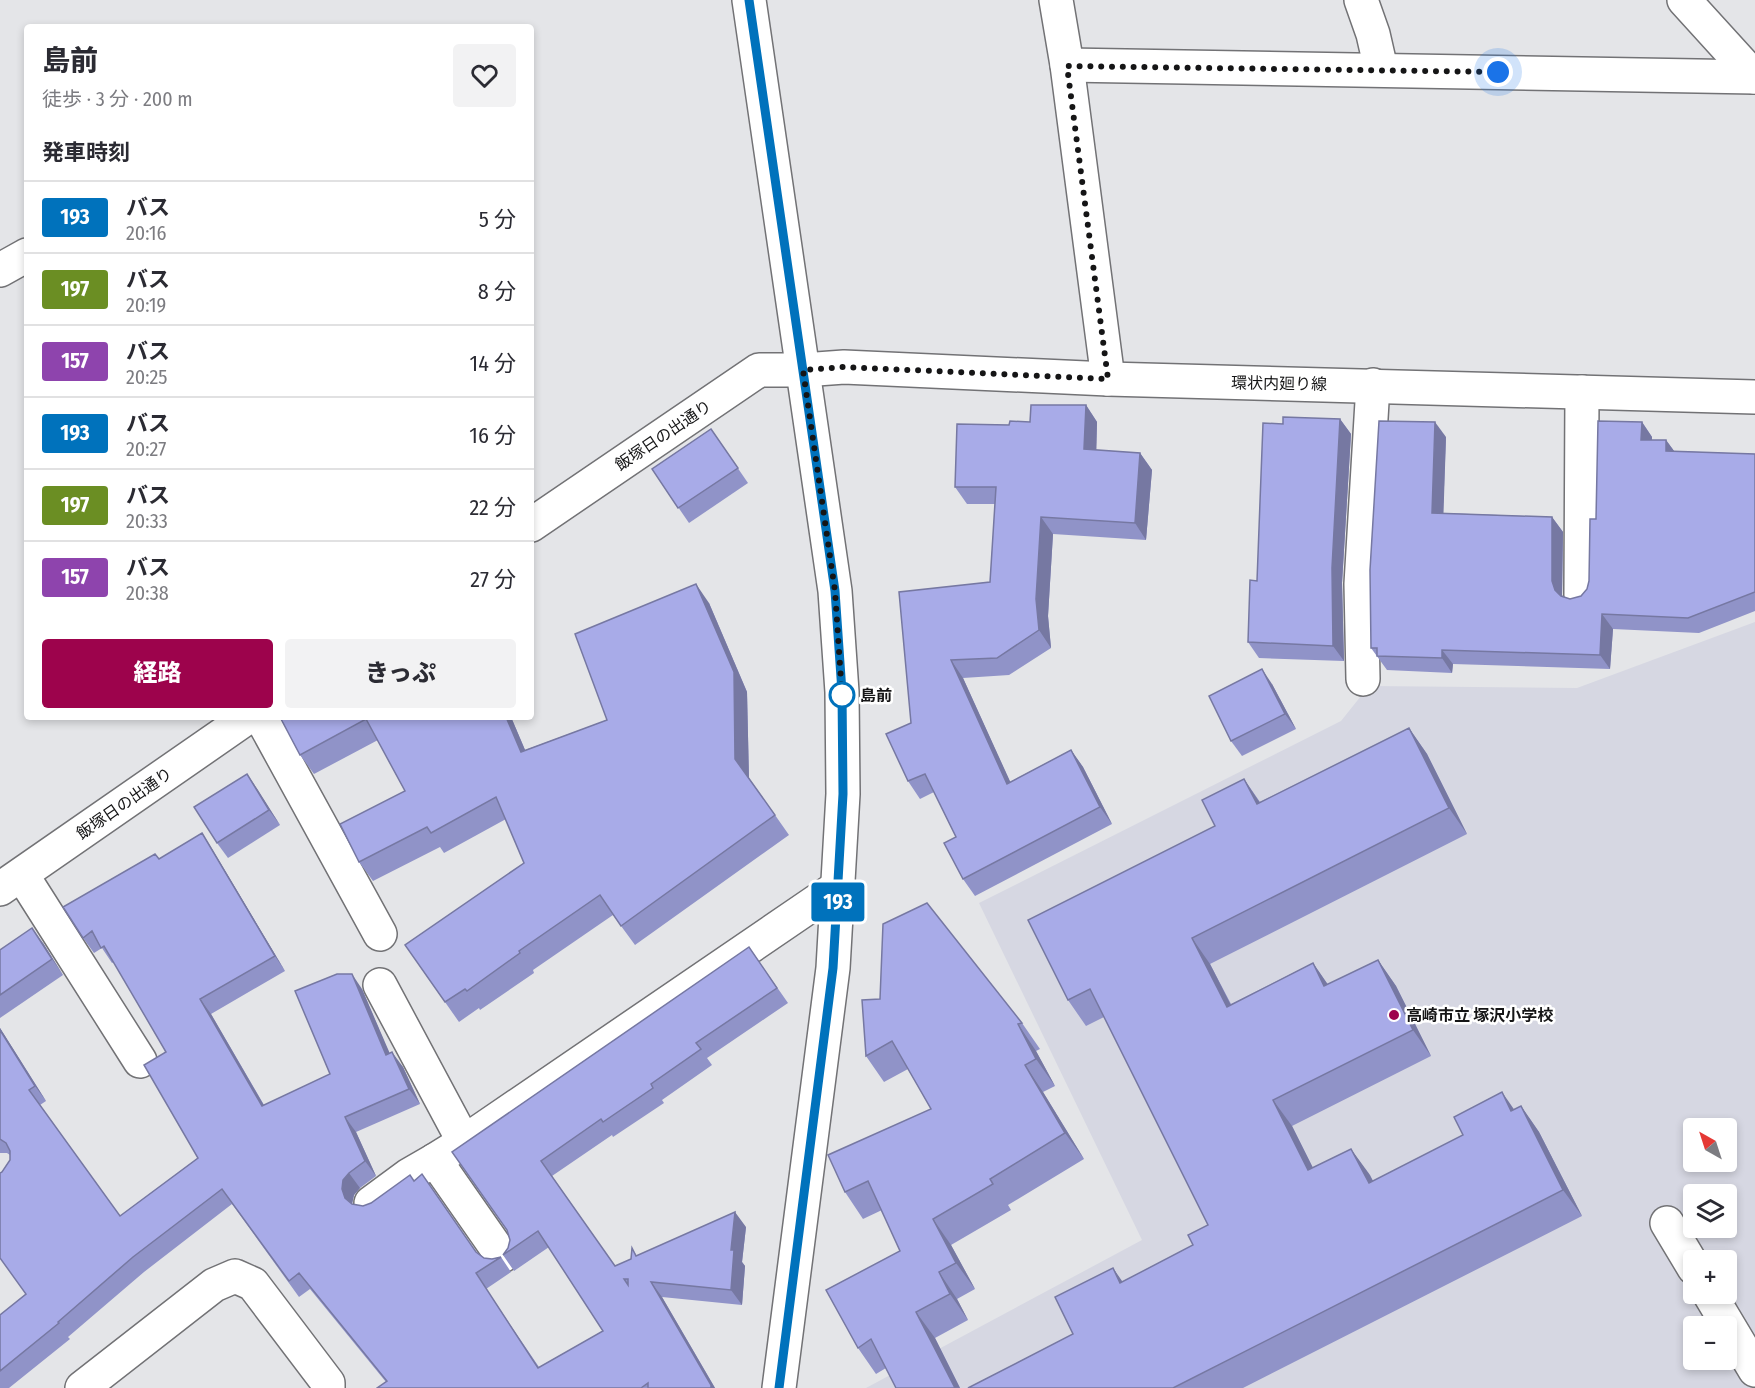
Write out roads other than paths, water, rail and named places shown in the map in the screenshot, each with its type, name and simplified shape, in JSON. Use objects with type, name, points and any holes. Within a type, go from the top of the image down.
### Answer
[{"type":"street","points":[[749,0],[835,591],[840,642],[843,794],[833,968],[779,1388]]},
{"type":"street","points":[[1056,0],[1067,66],[1108,379]]},
{"type":"street","points":[[1361,0],[1373,34],[1381,69]]},
{"type":"street","points":[[1684,0],[1754,77]]},
{"type":"street","points":[[1067,66],[1381,69],[1754,77]]},
{"type":"street","points":[[0,270],[24,257]]},
{"type":"street","name":"環状内廻り線","points":[[803,370],[844,367],[1108,379],[1755,397]]},
{"type":"street","name":"飯塚日の出通り","points":[[534,523],[759,370],[803,370]]},
{"type":"street","points":[[1364,679],[1361,584],[1373,385]]},
{"type":"street","points":[[1581,595],[1582,392]]},
{"type":"street","name":"飯塚日の出通り","points":[[11,882],[244,720]]},
{"type":"street","points":[[263,720],[380,934]]},
{"type":"street","points":[[11,882],[140,1061]]},
{"type":"street","points":[[371,1203],[409,1175],[464,1142],[839,886]]},
{"type":"street","points":[[380,985],[464,1142]]},
{"type":"street","points":[[435,1160],[502,1256]]},
{"type":"street","points":[[1666,1223],[1683,1250]]},
{"type":"street","points":[[82,1388],[214,1285],[235,1276],[254,1284],[327,1383],[328,1388]]},
{"type":"street","points":[[1716,1304],[1755,1370]]},
{"type":"place","name":"島前","points":[[842,695]]},
{"type":"place","name":"高崎市立 塚沢小学校","points":[[1394,1015]]}]
